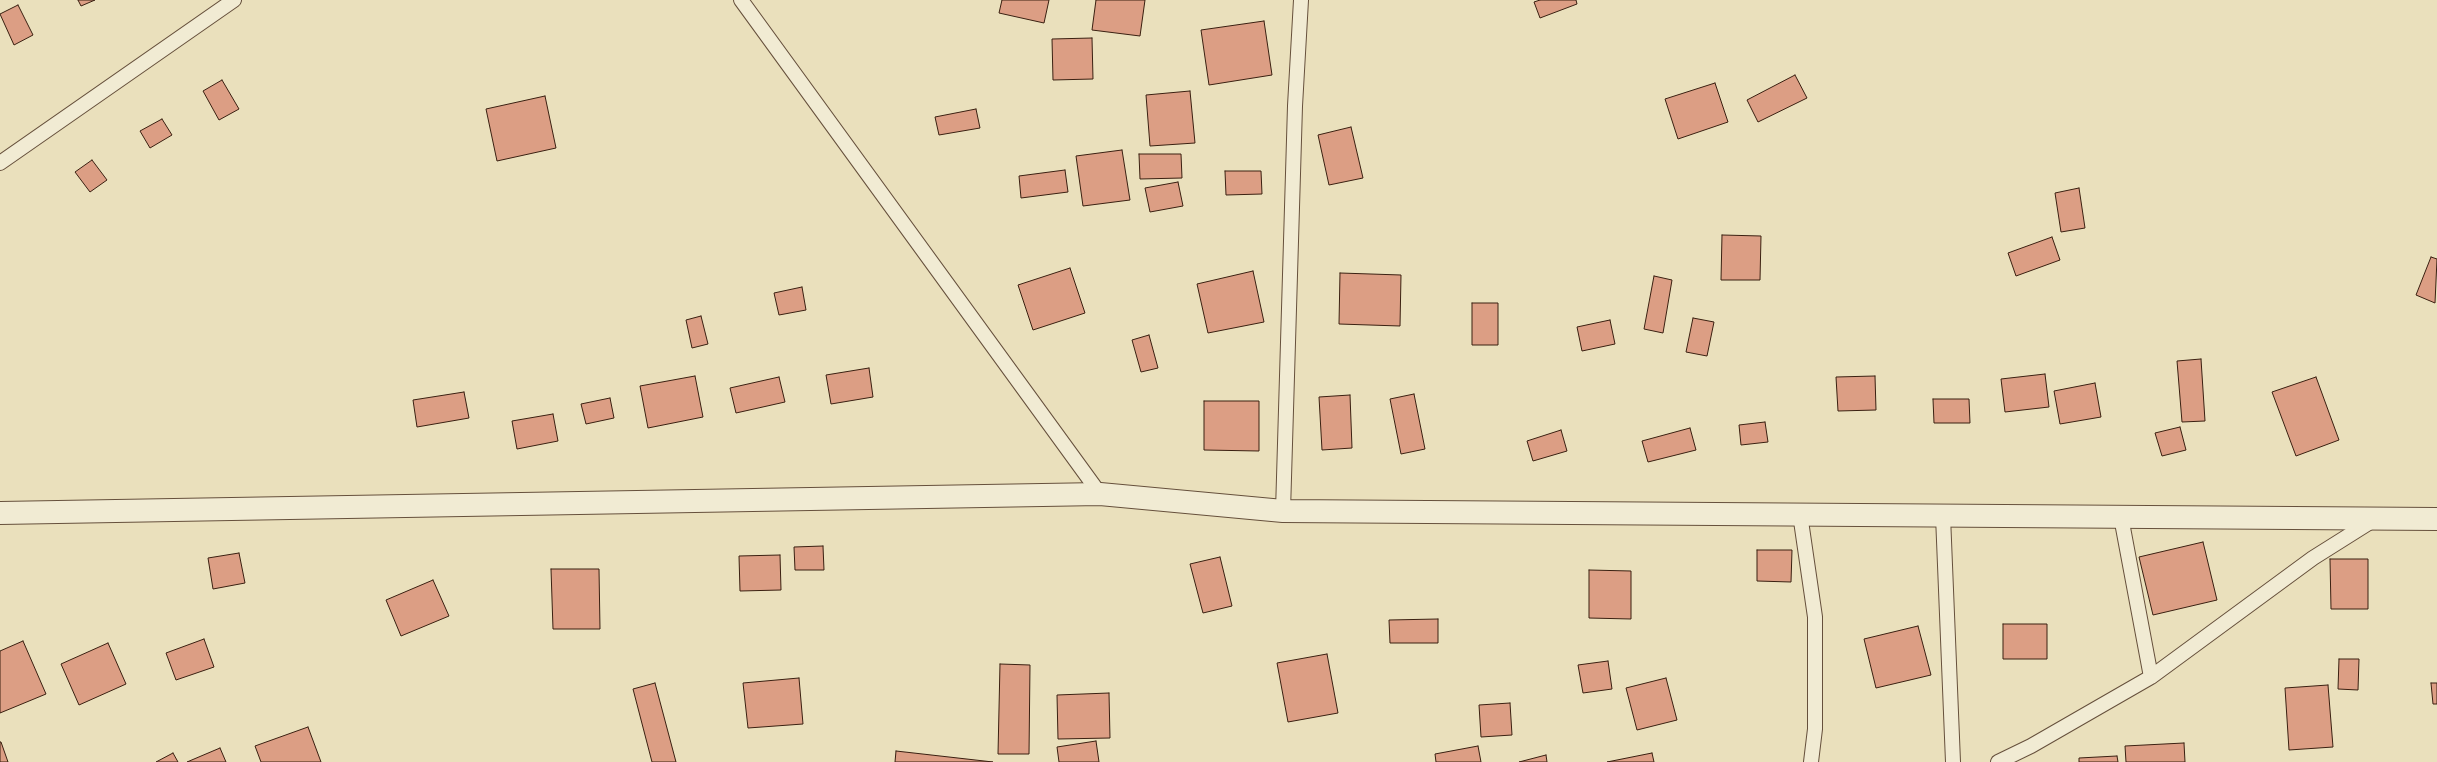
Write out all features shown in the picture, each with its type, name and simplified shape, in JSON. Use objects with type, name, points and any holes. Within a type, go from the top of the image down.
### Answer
[{"type":"street","points":[[0,513],[1100,494],[1283,511],[2437,519]]},
{"type":"lane","points":[[0,164],[234,0]]},
{"type":"lane","points":[[741,0],[1100,494]]},
{"type":"lane","points":[[1283,511],[1296,106],[1301,0]]},
{"type":"lane","points":[[1800,514],[1815,617],[1815,729],[1811,762]]},
{"type":"lane","points":[[1943,516],[1952,762]]},
{"type":"lane","points":[[2120,517],[2151,677]]},
{"type":"lane","points":[[1998,762],[2031,746],[2151,677],[2312,558],[2376,518]]},
{"type":"building","points":[[78,0],[95,0],[81,6]]},
{"type":"building","points":[[1002,0],[1049,0],[1044,23],[999,13]]},
{"type":"building","points":[[1096,0],[1145,0],[1140,36],[1092,30]]},
{"type":"building","points":[[1540,0],[1576,0],[1577,4],[1540,18],[1534,2]]},
{"type":"building","points":[[18,5],[33,35],[14,45],[0,14]]},
{"type":"building","points":[[1264,21],[1272,75],[1209,85],[1201,30]]},
{"type":"building","points":[[1092,38],[1093,79],[1053,80],[1052,39]]},
{"type":"building","points":[[1795,75],[1807,98],[1758,122],[1747,100]]},
{"type":"building","points":[[222,80],[239,109],[219,120],[203,91]]},
{"type":"building","points":[[1715,83],[1728,122],[1678,139],[1665,99]]},
{"type":"building","points":[[1190,91],[1195,143],[1150,146],[1146,95]]},
{"type":"building","points":[[545,96],[556,148],[497,161],[486,109]]},
{"type":"building","points":[[976,109],[980,128],[939,135],[935,117]]},
{"type":"building","points":[[162,119],[172,135],[150,148],[140,131]]},
{"type":"building","points":[[1351,127],[1363,178],[1329,185],[1318,135]]},
{"type":"building","points":[[1122,150],[1130,200],[1083,206],[1076,156]]},
{"type":"building","points":[[1139,154],[1181,154],[1182,178],[1140,179]]},
{"type":"building","points":[[92,160],[107,180],[90,192],[75,172]]},
{"type":"building","points":[[1065,170],[1068,192],[1021,198],[1019,176]]},
{"type":"building","points":[[1225,171],[1261,171],[1262,194],[1226,195]]},
{"type":"building","points":[[1178,182],[1183,206],[1150,212],[1145,188]]},
{"type":"building","points":[[2079,188],[2085,228],[2061,232],[2055,193]]},
{"type":"building","points":[[1722,235],[1761,236],[1760,280],[1721,280]]},
{"type":"building","points":[[2052,237],[2060,260],[2016,276],[2008,253]]},
{"type":"building","points":[[2431,257],[2437,259],[2435,303],[2416,295]]},
{"type":"building","points":[[1070,268],[1085,313],[1033,330],[1018,285]]},
{"type":"building","points":[[1253,271],[1264,322],[1208,333],[1197,284]]},
{"type":"building","points":[[1340,273],[1401,275],[1400,326],[1339,324]]},
{"type":"building","points":[[1654,276],[1672,280],[1663,333],[1644,329]]},
{"type":"building","points":[[802,287],[806,310],[779,315],[774,293]]},
{"type":"building","points":[[1472,303],[1498,303],[1498,345],[1472,345]]},
{"type":"building","points":[[701,316],[708,344],[692,348],[686,320]]},
{"type":"building","points":[[1693,318],[1714,322],[1707,356],[1686,352]]},
{"type":"building","points":[[1610,320],[1615,344],[1582,351],[1577,327]]},
{"type":"building","points":[[1149,335],[1158,368],[1141,372],[1132,340]]},
{"type":"building","points":[[2201,359],[2205,421],[2182,422],[2177,361]]},
{"type":"building","points":[[869,368],[873,397],[831,404],[826,375]]},
{"type":"building","points":[[2045,374],[2049,407],[2005,412],[2001,379]]},
{"type":"building","points":[[695,376],[703,417],[648,428],[640,386]]},
{"type":"building","points":[[1875,376],[1876,410],[1838,411],[1836,377]]},
{"type":"building","points":[[779,377],[785,402],[736,413],[730,388]]},
{"type":"building","points":[[2316,377],[2339,440],[2296,456],[2272,392]]},
{"type":"building","points":[[2095,383],[2101,417],[2060,424],[2054,391]]},
{"type":"building","points":[[464,392],[469,418],[417,427],[413,400]]},
{"type":"building","points":[[1414,394],[1425,449],[1401,454],[1390,399]]},
{"type":"building","points":[[1350,395],[1352,448],[1322,450],[1319,397]]},
{"type":"building","points":[[610,398],[614,418],[586,424],[581,404]]},
{"type":"building","points":[[1933,399],[1969,399],[1970,423],[1934,423]]},
{"type":"building","points":[[1204,401],[1259,401],[1259,451],[1204,450]]},
{"type":"building","points":[[553,414],[558,441],[517,449],[512,421]]},
{"type":"building","points":[[1765,422],[1768,442],[1741,445],[1739,425]]},
{"type":"building","points":[[2180,427],[2186,450],[2162,456],[2155,433]]},
{"type":"building","points":[[1690,428],[1696,450],[1648,462],[1642,441]]},
{"type":"building","points":[[1561,430],[1567,451],[1533,461],[1527,441]]},
{"type":"building","points":[[2203,542],[2217,600],[2153,615],[2139,557]]},
{"type":"building","points":[[823,546],[824,570],[795,570],[794,547]]},
{"type":"building","points":[[1757,550],[1792,550],[1791,582],[1757,581]]},
{"type":"building","points":[[239,553],[245,583],[213,589],[208,558]]},
{"type":"building","points":[[780,555],[781,590],[740,591],[739,556]]},
{"type":"building","points":[[1220,557],[1232,606],[1203,613],[1190,564]]},
{"type":"building","points":[[2330,559],[2368,559],[2368,609],[2331,609]]},
{"type":"building","points":[[551,569],[599,569],[600,629],[553,629]]},
{"type":"building","points":[[1589,570],[1631,571],[1631,619],[1589,618]]},
{"type":"building","points":[[433,580],[449,616],[401,636],[386,600]]},
{"type":"building","points":[[1438,619],[1438,643],[1390,643],[1389,620]]},
{"type":"building","points":[[2003,624],[2047,624],[2047,659],[2003,659]]},
{"type":"building","points":[[1918,626],[1931,675],[1876,688],[1864,639]]},
{"type":"building","points":[[204,639],[214,667],[176,680],[166,653]]},
{"type":"building","points":[[23,641],[46,694],[0,713],[0,651]]},
{"type":"building","points":[[108,643],[126,684],[79,705],[61,664]]},
{"type":"building","points":[[1327,654],[1338,713],[1288,722],[1277,663]]},
{"type":"building","points":[[2339,659],[2359,659],[2358,690],[2338,689]]},
{"type":"building","points":[[1608,661],[1612,689],[1583,693],[1578,665]]},
{"type":"building","points":[[1000,664],[1030,665],[1029,754],[998,754]]},
{"type":"building","points":[[799,678],[803,724],[748,728],[743,683]]},
{"type":"building","points":[[1666,678],[1677,720],[1637,730],[1626,688]]},
{"type":"building","points":[[655,683],[676,762],[652,762],[633,689]]},
{"type":"building","points":[[2431,683],[2437,683],[2437,704],[2433,704]]},
{"type":"building","points":[[2328,685],[2333,747],[2289,750],[2285,688]]},
{"type":"building","points":[[1109,693],[1110,738],[1058,739],[1057,695]]},
{"type":"building","points":[[1510,703],[1512,735],[1481,737],[1479,705]]},
{"type":"building","points":[[308,727],[321,762],[261,762],[255,746]]},
{"type":"building","points":[[1096,741],[1099,762],[1059,762],[1057,747]]},
{"type":"building","points":[[1,742],[8,762],[0,762]]},
{"type":"building","points":[[2184,743],[2185,762],[2126,762],[2125,746]]},
{"type":"building","points":[[1478,746],[1481,762],[1436,762],[1435,754]]},
{"type":"building","points":[[220,748],[226,762],[187,762]]},
{"type":"building","points":[[896,751],[993,762],[895,762]]},
{"type":"building","points":[[173,753],[178,762],[156,762]]},
{"type":"building","points":[[1652,753],[1654,762],[1607,762]]},
{"type":"building","points":[[1546,755],[1547,762],[1519,762]]},
{"type":"building","points":[[2117,756],[2118,762],[2079,762],[2079,758]]}]
